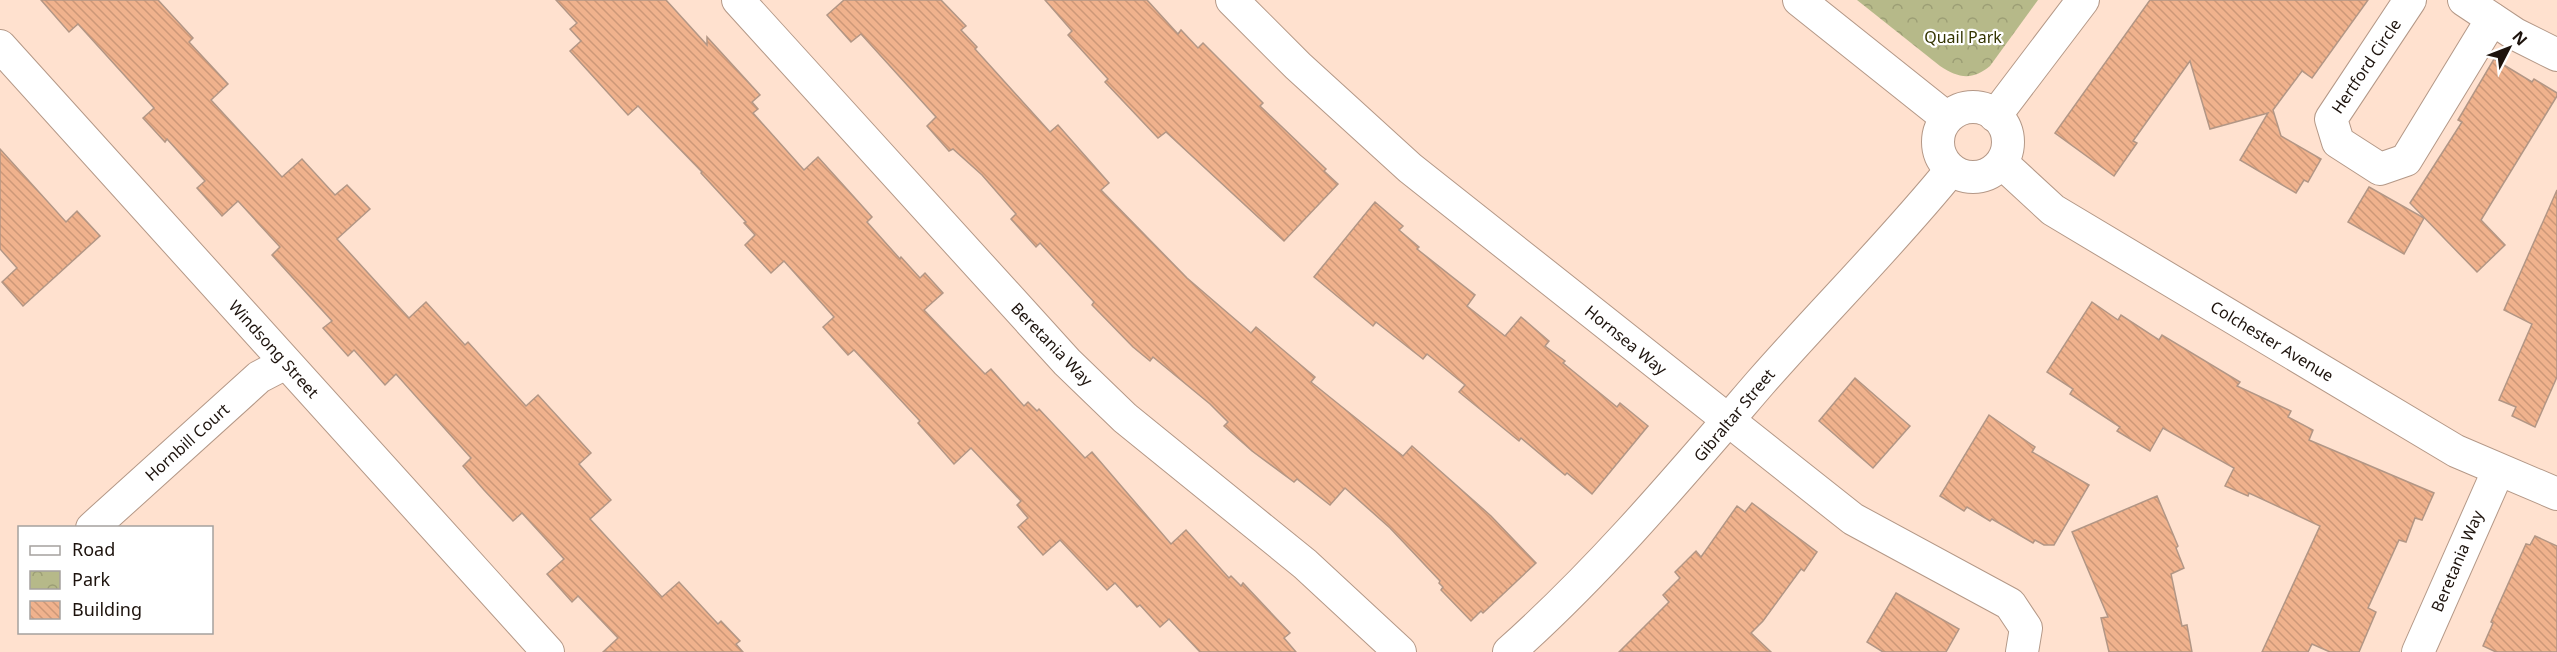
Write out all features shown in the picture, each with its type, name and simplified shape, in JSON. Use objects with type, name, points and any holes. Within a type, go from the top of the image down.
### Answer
[{"type":"street","name":"Beretania Way","points":[[738,0],[1067,362],[1125,418],[1305,564],[1400,652]]},
{"type":"street","name":"Hornsea Way","points":[[1232,0],[1298,66],[1410,168],[1853,519],[2010,604],[2026,628],[2022,652]]},
{"type":"street","points":[[1799,0],[1947,118]]},
{"type":"street","points":[[1995,116],[2083,0]]},
{"type":"street","name":"Hertford Circle","points":[[2410,0],[2331,119],[2338,142],[2380,170],[2406,160],[2492,19]]},
{"type":"street","points":[[2464,0],[2492,19],[2557,55]]},
{"type":"street","name":"Windsong Street","points":[[0,46],[548,652]]},
{"type":"street","points":[[1968,107],[1979,107],[1995,116],[2006,129],[2008,140],[2007,152],[2002,163],[1994,171],[1972,178],[1951,170],[1943,161],[1938,150],[1941,128],[1947,118],[1956,111],[1968,107]]},
{"type":"street","name":"Colchester Avenue","points":[[2002,163],[2053,210],[2456,451],[2498,471],[2557,494]]},
{"type":"street","name":"Gibraltar Street","points":[[1509,652],[1547,618],[1693,463],[1951,170]]},
{"type":"street","name":"Hornbill Court","points":[[94,526],[259,377],[286,363]]},
{"type":"street","name":"Beretania Way","points":[[2418,652],[2498,471]]},
{"type":"green space","name":"Quail Park","points":[[1857,0],[2038,0],[1990,66],[1977,74],[1965,76],[1940,66]]},
{"type":"building","points":[[41,0],[158,0],[193,38],[189,42],[228,84],[211,100],[282,177],[302,159],[335,195],[347,185],[370,209],[337,239],[409,318],[426,302],[465,345],[468,342],[526,406],[538,395],[591,453],[579,464],[611,500],[590,519],[662,597],[679,582],[718,624],[721,621],[740,641],[736,644],[743,652],[603,652],[618,638],[578,596],[572,602],[547,574],[564,559],[522,513],[513,521],[484,490],[463,466],[471,458],[396,374],[385,385],[354,350],[348,356],[323,328],[332,321],[272,255],[280,247],[238,201],[222,216],[197,188],[205,181],[167,139],[165,142],[143,118],[154,108],[78,24],[69,32]]},
{"type":"building","points":[[556,0],[666,0],[707,45],[707,37],[760,95],[752,102],[758,109],[753,113],[804,170],[818,157],[872,217],[867,222],[900,259],[901,257],[920,278],[925,273],[943,293],[924,310],[985,374],[991,369],[1024,406],[1028,402],[1037,411],[1039,409],[1085,458],[1092,452],[1171,544],[1186,530],[1229,578],[1231,576],[1241,586],[1243,583],[1290,633],[1284,638],[1296,652],[1200,652],[1169,619],[1160,627],[1115,583],[1107,590],[1060,540],[1043,555],[1018,527],[1028,518],[1017,505],[1021,501],[971,448],[954,464],[918,423],[920,421],[854,350],[848,355],[823,327],[834,317],[784,261],[771,273],[745,245],[755,235],[702,172],[638,106],[628,115],[570,51],[581,41],[570,29],[577,23]]},
{"type":"building","points":[[844,0],[941,0],[966,26],[961,30],[977,47],[975,49],[1050,132],[1058,125],[1109,183],[1101,190],[1187,278],[1251,333],[1256,327],[1315,377],[1311,382],[1403,456],[1412,446],[1491,516],[1536,563],[1483,613],[1481,611],[1471,621],[1441,590],[1443,587],[1440,581],[1390,528],[1345,488],[1330,505],[1297,479],[1294,482],[1252,451],[1224,426],[1228,422],[1210,404],[1153,357],[1150,361],[1133,347],[1092,305],[1094,302],[1040,243],[1036,247],[1011,219],[1016,214],[982,175],[953,149],[949,151],[927,126],[936,117],[861,34],[851,42],[827,15]]},
{"type":"building","points":[[1045,0],[1147,0],[1178,34],[1181,30],[1198,48],[1203,43],[1263,103],[1260,106],[1326,169],[1324,171],[1338,184],[1284,241],[1166,132],[1158,138],[1105,82],[1108,79],[1068,35],[1072,31]]},
{"type":"building","points":[[2150,0],[2368,0],[2312,78],[2302,71],[2273,110],[2281,136],[2321,159],[2308,182],[2304,180],[2296,193],[2240,160],[2268,113],[2210,129],[2190,61],[2133,141],[2137,143],[2114,176],[2055,133]]},
{"type":"building","points":[[2494,59],[2532,82],[2534,79],[2557,93],[2557,96],[2481,220],[2505,245],[2477,272],[2410,203],[2462,122],[2458,120]]},
{"type":"building","points":[[0,149],[66,222],[77,211],[100,236],[23,306],[2,282],[17,268],[0,249]]},
{"type":"building","points":[[2369,187],[2424,218],[2404,254],[2348,222]]},
{"type":"building","points":[[2557,190],[2557,377],[2535,427],[2512,416],[2516,407],[2499,400],[2532,324],[2504,310]]},
{"type":"building","points":[[1375,202],[1403,226],[1399,230],[1419,247],[1417,249],[1475,295],[1467,306],[1505,336],[1521,317],[1549,341],[1545,346],[1565,361],[1563,363],[1617,407],[1620,403],[1648,426],[1592,494],[1567,473],[1565,475],[1521,438],[1519,441],[1459,392],[1465,385],[1427,354],[1423,359],[1376,322],[1373,326],[1314,277]]},
{"type":"building","points":[[2092,302],[2118,320],[2121,315],[2159,340],[2162,335],[2240,382],[2237,386],[2291,411],[2288,417],[2313,430],[2309,440],[2434,493],[2422,520],[2415,518],[2406,542],[2399,540],[2368,608],[2376,612],[2359,652],[2330,652],[2312,644],[2308,652],[2262,652],[2320,526],[2249,493],[2248,496],[2225,486],[2234,468],[2163,428],[2150,451],[2117,431],[2120,427],[2070,394],[2073,389],[2047,372]]},
{"type":"building","points":[[1855,378],[1910,426],[1873,468],[1819,421]]},
{"type":"building","points":[[1989,415],[2035,447],[2032,452],[2089,485],[2054,545],[2044,545],[2035,540],[2033,543],[1992,519],[1990,521],[1967,507],[1964,511],[1940,496]]},
{"type":"building","points":[[2157,496],[2178,546],[2176,548],[2184,568],[2171,574],[2182,626],[2187,625],[2192,652],[2109,652],[2101,618],[2108,617],[2072,532]]},
{"type":"building","points":[[1752,503],[1817,552],[1804,571],[1801,569],[1763,621],[1751,633],[1771,652],[1619,652],[1669,602],[1663,595],[1680,578],[1675,572],[1696,551],[1701,557],[1737,506],[1745,512]]},
{"type":"building","points":[[2535,536],[2557,546],[2557,652],[2496,652],[2483,646],[2493,623],[2491,622],[2526,544],[2530,545]]},
{"type":"building","points":[[1896,593],[1959,629],[1946,652],[1883,652],[1867,642]]}]
